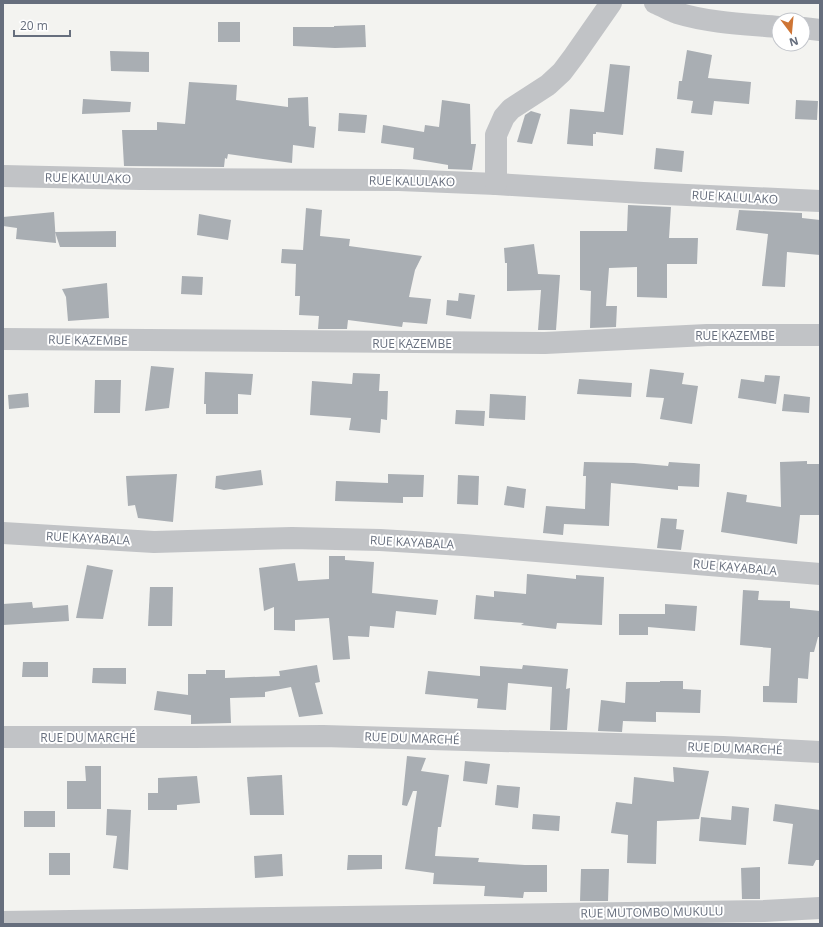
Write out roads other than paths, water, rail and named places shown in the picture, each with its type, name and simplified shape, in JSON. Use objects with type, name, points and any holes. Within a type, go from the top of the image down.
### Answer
[{"type":"street","points":[[496,184],[496,135],[504,117],[511,109],[548,84],[562,72],[611,3]]},
{"type":"street","points":[[655,3],[676,12],[694,17],[720,22],[771,25]]},
{"type":"street","name":"RUE KALULAKO","points":[[3,176],[140,179],[399,180],[820,201]]},
{"type":"street","name":"RUE KAZEMBE","points":[[3,339],[545,343],[707,335],[820,335]]},
{"type":"street","name":"RUE KAYABALA","points":[[3,533],[154,542],[292,538],[380,540],[463,545],[820,574]]},
{"type":"street","name":"RUE DU MARCHÉ","points":[[3,737],[323,736],[723,747],[820,752]]},
{"type":"street","name":"RUE MUTOMBO MUKULU","points":[[3,922],[764,911],[820,908]]}]
